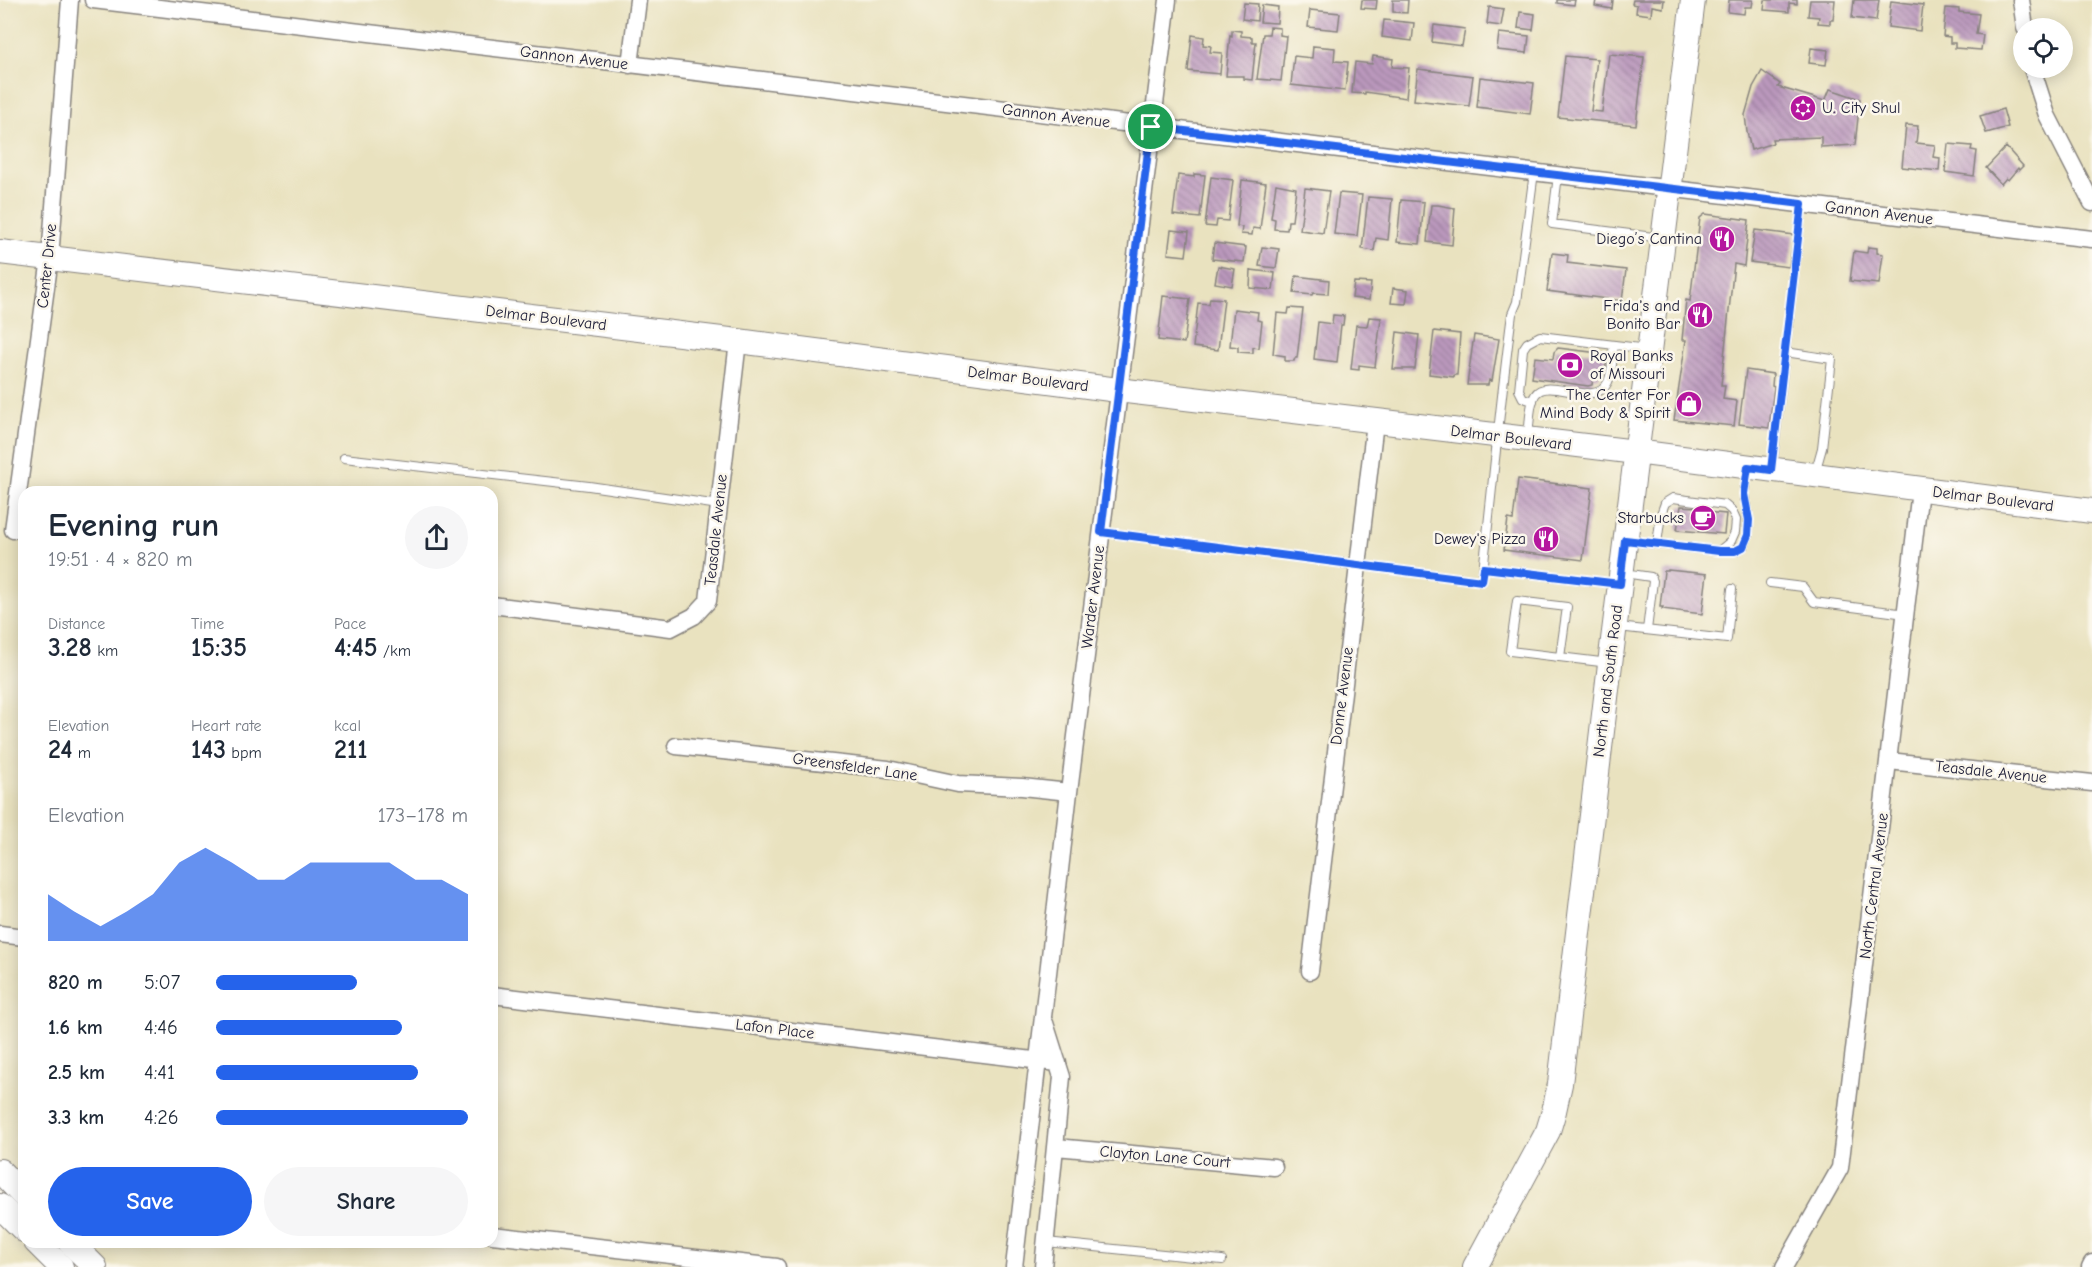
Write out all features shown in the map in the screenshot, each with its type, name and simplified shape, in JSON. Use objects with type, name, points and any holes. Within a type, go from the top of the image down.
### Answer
[{"type":"main road","name":"North and South Road","points":[[1475,1267],[1538,1150],[1554,1111],[1561,1072],[1614,626],[1693,0]]},
{"type":"main road","name":"Delmar Boulevard","points":[[0,252],[738,341],[1375,422],[1636,452],[2092,511]]},
{"type":"main road","points":[[0,1206],[18,1224]]},
{"type":"main road","points":[[42,1248],[61,1267]]},
{"type":"street","name":"Center Drive","points":[[18,486],[50,258],[70,0]]},
{"type":"street","name":"Gannon Avenue","points":[[93,0],[2092,239]]},
{"type":"street","points":[[630,64],[638,0]]},
{"type":"street","name":"Warder Avenue","points":[[1014,1267],[1069,792],[1168,0]]},
{"type":"street","points":[[2021,0],[2024,18]]},
{"type":"street","points":[[2035,78],[2047,115],[2092,203]]},
{"type":"street","name":"Teasdale Avenue","points":[[498,606],[671,628],[694,616],[708,601],[738,341]]},
{"type":"street","name":"Donne Avenue","points":[[1310,971],[1375,422]]},
{"type":"street","name":"Center Drive","points":[[12,530],[18,487]]},
{"type":"street","name":"North Central Avenue","points":[[1784,1267],[1840,1168],[1920,490]]},
{"type":"street","name":"Greensfelder Lane","points":[[676,746],[888,769],[958,784],[1022,786],[1069,792]]},
{"type":"street","name":"Teasdale Avenue","points":[[1889,760],[2092,783]]},
{"type":"street","points":[[0,934],[18,936]]},
{"type":"street","name":"Lafon Place","points":[[498,996],[1058,1064]]},
{"type":"street","name":"Warder Avenue","points":[[1043,1017],[1062,1077],[1043,1267]]},
{"type":"street","name":"Clayton Lane Court","points":[[1056,1147],[1274,1167]]},
{"type":"street","points":[[498,1236],[777,1267]]},
{"type":"lane","points":[[1101,532],[1482,581],[1500,402],[1512,314],[1517,302],[1534,172]]},
{"type":"lane","points":[[1558,175],[1552,224],[1664,238]]},
{"type":"lane","points":[[1625,540],[1719,551],[1735,551],[1743,547],[1748,535],[1749,520],[1744,494],[1760,469],[1785,352],[1802,204]]},
{"type":"lane","points":[[1533,401],[1523,398],[1519,390],[1523,349],[1527,343],[1540,336],[1650,350]]},
{"type":"lane","points":[[1528,440],[1536,392],[1550,389],[1599,392],[1609,381],[1614,345]]},
{"type":"lane","points":[[1785,352],[1832,359],[1822,448],[1814,476]]},
{"type":"lane","points":[[344,458],[589,486],[719,505]]},
{"type":"lane","points":[[1657,544],[1661,514],[1665,503],[1673,498],[1725,505],[1732,511],[1736,520],[1735,532],[1731,541],[1719,551]]},
{"type":"lane","points":[[1484,568],[1620,578],[1651,577],[1653,581],[1647,630]]},
{"type":"lane","points":[[1770,583],[1803,587],[1814,602],[1906,614]]},
{"type":"lane","points":[[1614,626],[1727,639],[1732,589]]},
{"type":"lane","points":[[1560,657],[1567,607],[1517,601],[1510,651],[1560,657],[1610,663]]},
{"type":"lane","points":[[1046,1242],[1222,1260]]},
{"type":"building","points":[[1362,0],[1377,0],[1376,9],[1361,8]]},
{"type":"building","points":[[1393,0],[1408,0],[1407,13],[1393,12]]},
{"type":"building","points":[[1557,0],[1575,0],[1574,5],[1557,3]]},
{"type":"building","points":[[1596,0],[1613,0],[1612,9],[1595,6]]},
{"type":"building","points":[[1633,0],[1664,0],[1663,8],[1652,6],[1651,15],[1636,13],[1637,5],[1632,4]]},
{"type":"building","points":[[1729,0],[1753,0],[1752,7],[1745,7],[1744,14],[1728,12]]},
{"type":"building","points":[[1765,0],[1797,0],[1797,4],[1789,3],[1789,12],[1764,10]]},
{"type":"building","points":[[1810,0],[1835,0],[1833,20],[1830,20],[1830,24],[1818,23],[1819,17],[1808,16]]},
{"type":"building","points":[[1854,0],[1879,0],[1876,21],[1852,18]]},
{"type":"building","points":[[1891,1],[1923,5],[1920,31],[1888,27]]},
{"type":"building","points":[[1244,3],[1258,4],[1257,21],[1242,19]]},
{"type":"building","points":[[1262,5],[1278,7],[1277,23],[1260,22]]},
{"type":"building","points":[[1489,7],[1504,9],[1501,26],[1487,24]]},
{"type":"building","points":[[1946,8],[1979,14],[1976,34],[1983,35],[1981,50],[1955,48],[1955,43],[1950,43],[1950,37],[1943,36]]},
{"type":"building","points":[[1310,10],[1340,13],[1338,30],[1308,27]]},
{"type":"building","points":[[1520,12],[1535,14],[1533,30],[1518,28]]},
{"type":"building","points":[[1384,20],[1414,23],[1412,41],[1382,37]]},
{"type":"building","points":[[1434,25],[1465,29],[1462,46],[1432,42]]},
{"type":"building","points":[[1270,27],[1280,28],[1280,35],[1286,36],[1281,81],[1257,79],[1263,34],[1269,34]]},
{"type":"building","points":[[1232,30],[1241,31],[1241,36],[1252,37],[1252,42],[1256,42],[1252,80],[1244,79],[1244,76],[1226,76]]},
{"type":"building","points":[[1499,33],[1529,36],[1527,53],[1497,50]]},
{"type":"building","points":[[1192,35],[1204,37],[1203,45],[1211,46],[1210,52],[1222,53],[1220,74],[1188,71]]},
{"type":"building","points":[[1313,46],[1335,48],[1334,61],[1348,62],[1345,91],[1291,85],[1294,56],[1312,58]]},
{"type":"building","points":[[1811,48],[1828,50],[1826,65],[1809,63]]},
{"type":"building","points":[[1609,54],[1644,57],[1636,125],[1558,117],[1565,56],[1597,59],[1591,111],[1602,112]]},
{"type":"building","points":[[1373,56],[1393,59],[1392,67],[1409,68],[1406,98],[1365,92],[1365,94],[1352,93],[1355,62],[1372,64]]},
{"type":"building","points":[[1418,69],[1473,76],[1469,106],[1414,100]]},
{"type":"building","name":"U. City Shul","points":[[1762,71],[1780,84],[1778,87],[1825,101],[1830,89],[1860,99],[1855,145],[1821,147],[1821,137],[1772,139],[1773,143],[1751,150],[1745,115],[1753,87]]},
{"type":"building","points":[[1480,77],[1534,83],[1530,114],[1477,107]]},
{"type":"building","points":[[2003,109],[2008,127],[1986,133],[1980,116]]},
{"type":"building","points":[[1906,125],[1918,126],[1916,143],[1935,145],[1933,157],[1940,158],[1939,171],[1902,167]]},
{"type":"building","points":[[1948,144],[1972,146],[1971,150],[1977,151],[1974,176],[1945,172]]},
{"type":"building","points":[[2006,147],[2023,166],[2001,184],[1986,168]]},
{"type":"building","points":[[1194,174],[1205,175],[1200,218],[1173,215],[1178,175],[1194,177]]},
{"type":"building","points":[[1211,177],[1233,180],[1228,221],[1217,220],[1216,227],[1205,226]]},
{"type":"building","points":[[1242,180],[1266,183],[1260,229],[1253,228],[1252,235],[1241,234],[1242,227],[1237,226]]},
{"type":"building","points":[[1276,184],[1296,188],[1292,221],[1288,221],[1287,230],[1274,229],[1275,219],[1271,218]]},
{"type":"building","points":[[1305,188],[1329,191],[1323,233],[1300,230]]},
{"type":"building","points":[[1339,193],[1362,195],[1357,236],[1334,234]]},
{"type":"building","points":[[1368,197],[1392,199],[1388,240],[1376,238],[1374,251],[1362,249]]},
{"type":"building","points":[[1401,200],[1424,202],[1420,244],[1397,242]]},
{"type":"building","points":[[1431,205],[1455,208],[1452,245],[1427,242]]},
{"type":"building","points":[[1705,214],[1749,220],[1744,266],[1734,264],[1721,385],[1725,385],[1723,399],[1737,401],[1734,426],[1674,420],[1686,340],[1682,340],[1686,300],[1690,301],[1700,218]]},
{"type":"building","points":[[1171,230],[1189,232],[1186,256],[1168,254]]},
{"type":"building","points":[[1755,230],[1794,235],[1789,267],[1750,262]]},
{"type":"building","points":[[1214,243],[1246,247],[1244,262],[1212,259]]},
{"type":"building","points":[[1262,247],[1279,249],[1276,268],[1259,266]]},
{"type":"building","points":[[1868,247],[1877,248],[1877,253],[1883,254],[1879,284],[1850,281],[1854,251],[1867,253]]},
{"type":"building","points":[[1552,253],[1568,255],[1567,263],[1626,270],[1622,301],[1547,291]]},
{"type":"building","points":[[1218,266],[1235,269],[1232,286],[1215,283]]},
{"type":"building","points":[[1251,270],[1275,273],[1273,290],[1250,288]]},
{"type":"building","points":[[1296,276],[1329,280],[1328,294],[1294,293]]},
{"type":"building","points":[[1354,282],[1371,283],[1369,300],[1352,298]]},
{"type":"building","points":[[1393,288],[1408,290],[1406,304],[1391,303]]},
{"type":"building","points":[[1163,296],[1190,299],[1184,343],[1158,340]]},
{"type":"building","points":[[1210,298],[1224,299],[1218,350],[1193,347],[1198,303],[1209,304]]},
{"type":"building","points":[[1289,308],[1303,309],[1297,358],[1294,361],[1285,361],[1285,356],[1273,354],[1277,313],[1288,314]]},
{"type":"building","points":[[1234,309],[1258,312],[1257,320],[1262,321],[1259,348],[1253,347],[1253,353],[1238,352],[1238,347],[1230,346]]},
{"type":"building","points":[[1333,315],[1344,316],[1337,362],[1314,359],[1318,322],[1332,324]]},
{"type":"building","points":[[1369,317],[1381,318],[1375,367],[1359,365],[1359,370],[1351,369],[1356,325],[1367,326]]},
{"type":"building","points":[[1434,331],[1460,334],[1457,375],[1454,377],[1429,374]]},
{"type":"building","points":[[1397,332],[1419,335],[1415,369],[1393,369]]},
{"type":"building","points":[[1474,335],[1499,339],[1492,381],[1489,380],[1488,385],[1467,385]]},
{"type":"building","name":"Royal Banks of Missouri","points":[[1558,348],[1607,354],[1605,371],[1600,371],[1599,378],[1593,377],[1592,385],[1588,386],[1532,378],[1535,357],[1553,359],[1554,352]]},
{"type":"building","points":[[1746,370],[1773,374],[1772,386],[1774,387],[1769,428],[1739,424]]},
{"type":"building","points":[[1518,479],[1592,488],[1583,560],[1504,550],[1508,519],[1513,520]]},
{"type":"building","name":"Starbucks","points":[[1681,506],[1695,507],[1695,511],[1726,514],[1724,534],[1677,530]]},
{"type":"building","points":[[1664,571],[1707,574],[1702,614],[1660,607]]},
{"type":"place","name":"U. City Shul","points":[[1803,108]]},
{"type":"place","name":"Diego’s Cantina","points":[[1722,239]]},
{"type":"place","name":"Frida's and Bonito Bar","points":[[1700,315]]},
{"type":"place","name":"Royal Banks of Missouri","points":[[1570,365]]},
{"type":"place","name":"The Center For Mind Body & Spirit","points":[[1689,404]]},
{"type":"place","name":"Starbucks","points":[[1703,518]]},
{"type":"place","name":"Dewey's Pizza","points":[[1546,539]]},
{"type":"route","points":[[1151,127],[1802,204],[1771,470],[1748,467],[1744,494],[1749,520],[1748,535],[1743,547],[1735,551],[1719,551],[1625,540],[1620,584],[1484,568],[1482,581],[1101,532],[1151,127]]}]
